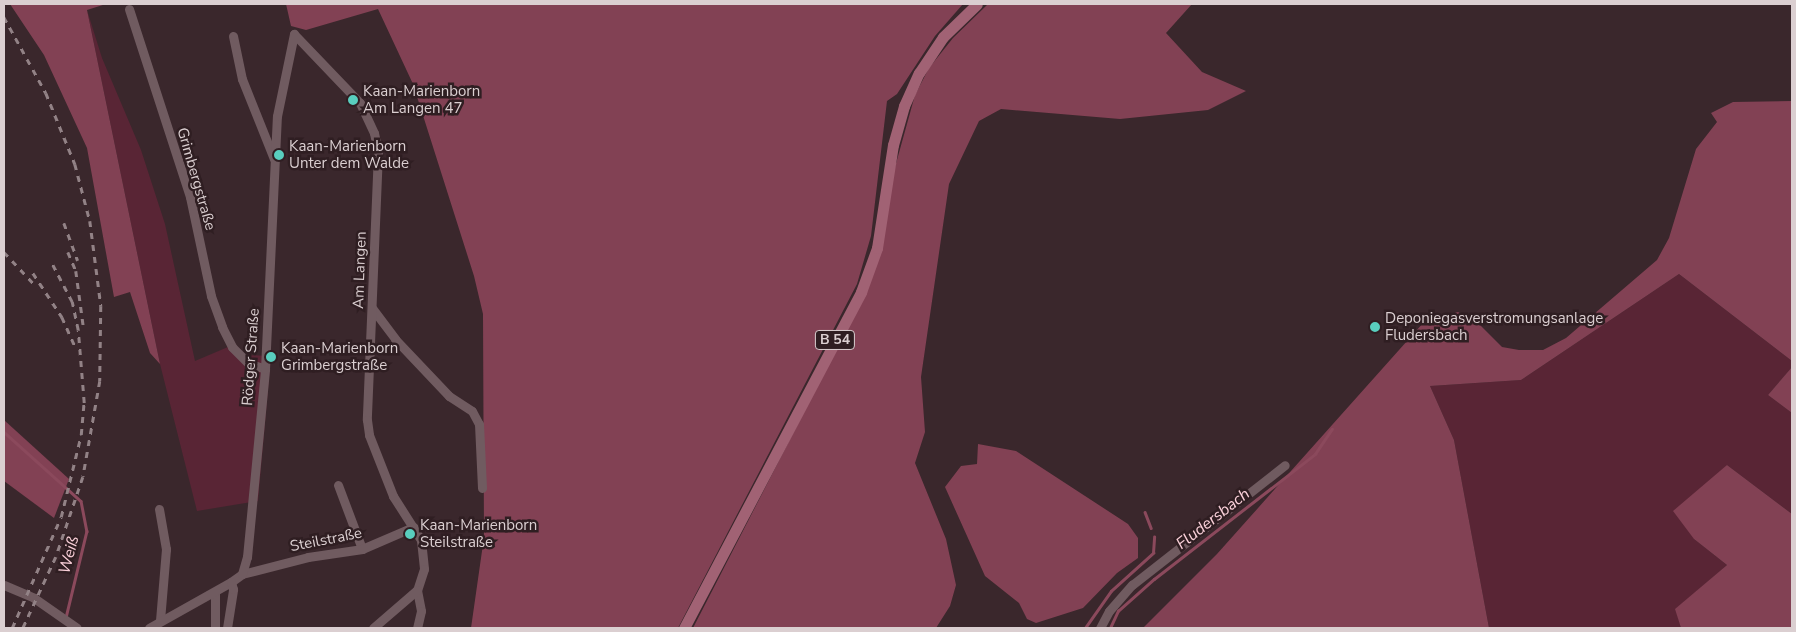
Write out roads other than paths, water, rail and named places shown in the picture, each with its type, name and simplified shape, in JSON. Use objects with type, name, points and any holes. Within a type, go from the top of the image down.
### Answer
[{"type":"main road","name":"B 54","points":[[684,628],[861,292],[877,248],[896,136],[904,106],[919,72],[943,37],[977,4]]},
{"type":"street","name":"Grimbergstraße","points":[[129,9],[190,197],[211,296],[222,327],[232,347],[248,363],[265,369]]},
{"type":"street","name":"Rödger Straße","points":[[242,574],[247,557],[265,369],[277,116],[294,34]]},
{"type":"street","name":"Am Langen","points":[[294,34],[360,103],[374,133],[378,170],[369,435],[393,496],[421,540],[424,569],[416,590]]},
{"type":"street","points":[[233,36],[242,79],[274,159]]},
{"type":"street","points":[[372,308],[395,339],[449,396],[472,411],[479,424],[482,488]]},
{"type":"street","points":[[1100,628],[1108,611],[1132,585],[1285,465]]},
{"type":"street","points":[[338,485],[362,550]]},
{"type":"street","points":[[159,508],[166,549],[162,625]]},
{"type":"street","name":"Steilstraße","points":[[242,574],[308,557],[362,550],[413,527]]},
{"type":"street","points":[[148,628],[162,625],[242,574]]},
{"type":"street","points":[[227,628],[233,589],[231,582]]},
{"type":"street","points":[[4,585],[25,594],[75,626]]},
{"type":"street","points":[[373,628],[416,590],[421,612],[417,628]]},
{"type":"street","points":[[215,592],[215,628]]},
{"type":"waterway","name":"Fludersbach","points":[[1110,628],[1118,611],[1154,579],[1315,454],[1332,429]]},
{"type":"waterway","name":"Weiß","points":[[4,432],[81,501],[87,531],[66,618]]},
{"type":"waterway","points":[[1145,512],[1151,528]]},
{"type":"waterway","points":[[1085,628],[1111,591],[1153,553],[1154,537]]},
{"type":"railway","points":[[4,17],[46,93],[75,164],[90,221],[101,306],[100,381],[83,477],[56,557],[23,628]]},
{"type":"railway","points":[[64,223],[78,261]]},
{"type":"railway","points":[[4,252],[35,285]]},
{"type":"railway","points":[[68,252],[76,271],[84,330]]},
{"type":"railway","points":[[12,628],[61,517],[81,435],[84,403],[78,330],[72,302],[51,262]]},
{"type":"railway","points":[[33,273],[62,317],[76,348]]},
{"type":"place","name":"Kaan-Marienborn Am Langen 47","points":[[353,100]]},
{"type":"place","name":"Kaan-Marienborn Unter dem Walde","points":[[279,155]]},
{"type":"place","name":"Deponiegasverstromungsanlage Fludersbach","points":[[1375,327]]},
{"type":"place","name":"Kaan-Marienborn Grimbergstraße","points":[[271,357]]},
{"type":"place","name":"Kaan-Marienborn Steilstraße","points":[[410,534]]}]
